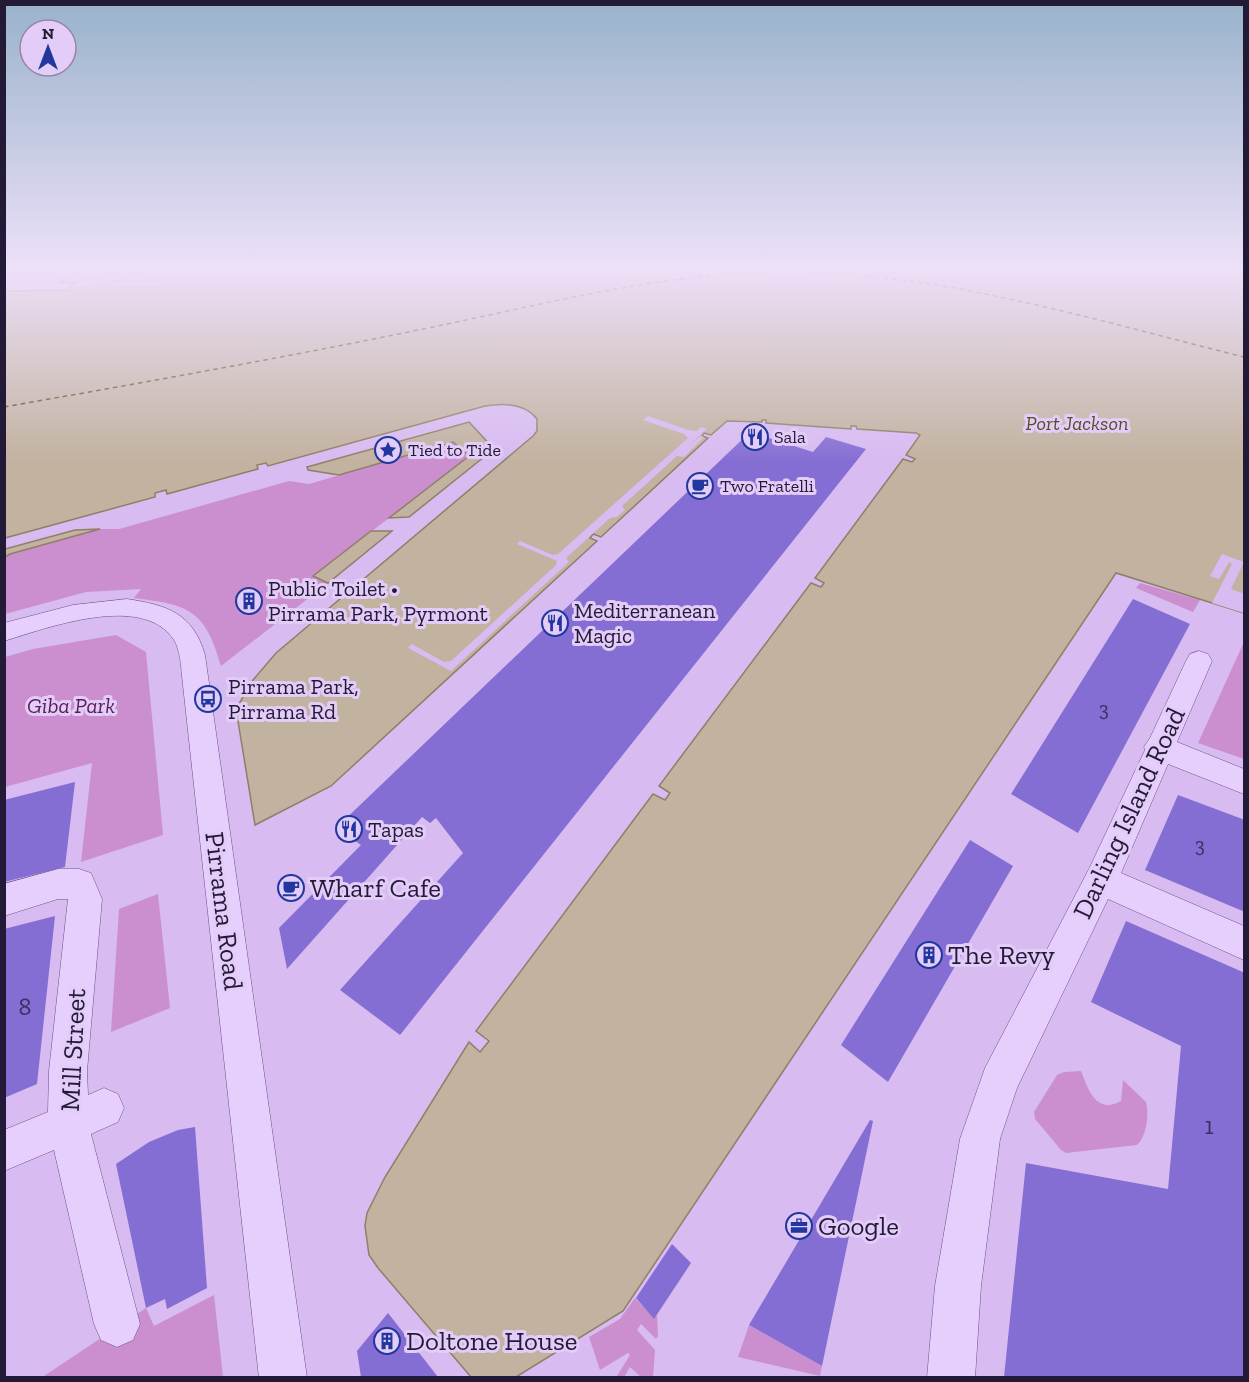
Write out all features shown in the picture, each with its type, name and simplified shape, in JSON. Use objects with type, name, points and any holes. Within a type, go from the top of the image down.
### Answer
[{"type":"street","name":"Pirrama Road","points":[[4,632],[80,610],[124,608],[161,616],[178,627],[188,642],[200,718],[283,1377]]},
{"type":"street","name":"Darling Island Road","points":[[951,1377],[958,1286],[980,1138],[999,1082],[1101,880],[1198,661]]},
{"type":"street","points":[[1158,747],[1245,782]]},
{"type":"street","points":[[1101,880],[1245,943]]},
{"type":"street","name":"Mill Street","points":[[4,900],[58,884],[79,884],[85,899],[68,1071],[86,1116],[117,1324]]},
{"type":"street","points":[[4,1151],[86,1116]]},
{"type":"green space","points":[[453,442],[469,456],[314,576],[328,583],[221,666],[209,633],[201,622],[182,608],[134,598],[141,589],[86,592],[5,614],[4,557],[10,554],[100,529],[119,529],[289,481],[309,484]]},
{"type":"green space","points":[[1140,583],[1200,600],[1193,612],[1136,588]]},
{"type":"green space","name":"Giba Park","points":[[116,635],[146,652],[163,835],[81,862],[92,763],[5,787],[5,657],[33,649]]},
{"type":"green space","points":[[1244,642],[1244,759],[1198,743]]},
{"type":"green space","points":[[158,894],[170,1008],[111,1032],[119,909]]},
{"type":"green space","points":[[1081,1071],[1094,1098],[1105,1105],[1121,1101],[1123,1080],[1146,1102],[1146,1125],[1137,1145],[1066,1153],[1035,1119],[1034,1112],[1057,1075],[1064,1072]]},
{"type":"green space","points":[[214,1295],[223,1377],[41,1378],[146,1308],[154,1326]]},
{"type":"green space","points":[[635,1298],[654,1318],[657,1315],[658,1336],[656,1339],[641,1324],[637,1330],[655,1350],[653,1377],[641,1377],[630,1367],[624,1377],[617,1376],[630,1355],[628,1353],[600,1370],[589,1337],[620,1319]]},
{"type":"green space","points":[[749,1325],[822,1366],[820,1376],[738,1357]]},
{"type":"water","name":"Port Jackson","points":[[5,332],[1244,332],[1244,613],[1116,573],[623,1311],[516,1377],[471,1377],[369,1255],[365,1226],[367,1213],[385,1177],[469,1042],[480,1052],[489,1041],[476,1031],[653,794],[665,800],[670,793],[659,786],[811,583],[821,587],[824,583],[815,578],[903,459],[912,462],[915,459],[906,455],[920,435],[857,429],[856,426],[851,426],[851,429],[766,423],[766,420],[762,422],[727,421],[711,435],[704,433],[702,436],[708,438],[601,537],[593,534],[590,538],[597,541],[331,786],[255,825],[236,709],[253,680],[276,653],[533,436],[537,431],[537,419],[526,410],[513,405],[485,406],[268,466],[266,463],[257,465],[258,469],[167,494],[166,490],[155,493],[155,497],[5,538]]},
{"type":"water","points":[[469,422],[494,449],[409,517],[389,518],[469,456],[453,442],[339,475],[308,470],[307,467]]},
{"type":"water","points":[[100,529],[5,557],[5,549],[75,530]]},
{"type":"water","points":[[371,531],[392,531],[328,583],[313,576]]},
{"type":"pier","points":[[648,416],[688,430],[697,431],[701,427],[707,429],[687,447],[701,436],[704,437],[684,457],[677,456],[622,506],[625,510],[617,517],[610,518],[566,558],[569,562],[451,671],[408,648],[412,644],[444,662],[451,661],[556,565],[557,561],[517,544],[520,541],[553,555],[558,554],[688,438],[684,434],[643,420]]},
{"type":"pier","points":[[1222,554],[1244,562],[1231,589],[1244,594],[1244,613],[1212,603],[1232,564],[1229,562],[1219,579],[1210,576]]},
{"type":"building","points":[[750,432],[813,452],[826,437],[866,449],[400,1035],[340,990],[463,853],[436,818],[430,823],[422,817],[287,969],[279,928],[361,845],[336,828]]},
{"type":"building","points":[[1133,599],[1190,624],[1078,833],[1011,794]]},
{"type":"building","points":[[75,782],[65,867],[4,882],[4,800]]},
{"type":"building","points":[[1178,795],[1245,820],[1245,912],[1145,870]]},
{"type":"building","name":"The Revy","points":[[970,840],[1013,866],[888,1082],[841,1045]]},
{"type":"building","points":[[55,916],[37,1084],[4,1098],[4,929]]},
{"type":"building","points":[[1126,921],[1245,973],[1245,1377],[1004,1377],[1026,1163],[1168,1189],[1181,1046],[1091,1002]]},
{"type":"building","points":[[870,1120],[873,1121],[822,1366],[749,1325]]},
{"type":"building","points":[[195,1127],[207,1288],[167,1309],[165,1299],[146,1308],[116,1164],[149,1142],[178,1130]]},
{"type":"building","points":[[672,1244],[691,1263],[654,1319],[636,1298]]},
{"type":"building","name":"Doltone House","points":[[388,1313],[438,1377],[361,1377],[357,1351]]},
{"type":"ferry route","points":[[4,407],[405,332]]},
{"type":"ferry route","points":[[1147,332],[1244,357]]},
{"type":"place","name":"Sala","points":[[755,437]]},
{"type":"place","name":"Tied to Tide","points":[[388,450]]},
{"type":"place","name":"Two Fratelli","points":[[700,486]]},
{"type":"place","name":"Public Toilet • Pirrama Park, Pyrmont","points":[[249,601]]},
{"type":"place","name":"Mediterranean Magic","points":[[555,623]]},
{"type":"place","name":"Pirrama Park, Pirrama Rd","points":[[208,699]]},
{"type":"place","name":"Tapas","points":[[349,829]]},
{"type":"place","name":"Wharf Cafe","points":[[291,888]]},
{"type":"place","name":"The Revy","points":[[929,955]]},
{"type":"place","name":"Google","points":[[799,1226]]},
{"type":"place","name":"Doltone House","points":[[387,1341]]}]
